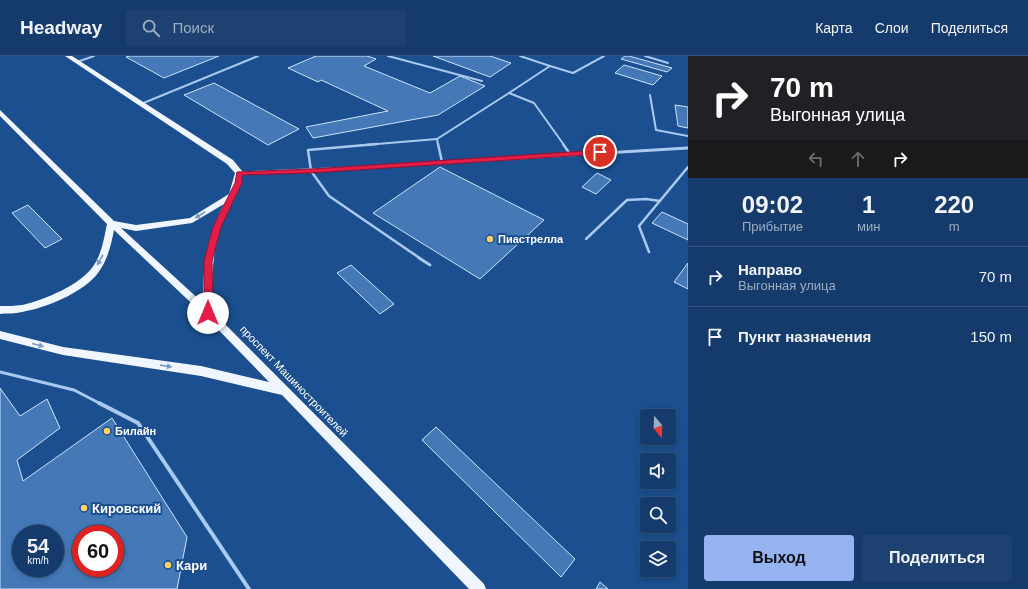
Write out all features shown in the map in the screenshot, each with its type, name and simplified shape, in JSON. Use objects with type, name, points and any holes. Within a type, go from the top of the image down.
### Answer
[{"type":"main road","points":[[68,56],[230,162],[239,173],[238,183],[217,227],[208,261],[208,313]]},
{"type":"main road","name":"проспект Машиностроителей","points":[[0,112],[111,223],[208,313],[479,589]]},
{"type":"main road","points":[[0,310],[25,308],[67,292],[90,276],[106,248],[111,223],[136,228],[165,226],[192,220],[233,194]]},
{"type":"main road","points":[[0,335],[63,351],[202,372],[285,392]]},
{"type":"street","points":[[239,173],[311,171],[688,148]]},
{"type":"lane","points":[[77,62],[94,56]]},
{"type":"lane","points":[[140,104],[258,56]]},
{"type":"lane","points":[[388,56],[482,81]]},
{"type":"lane","points":[[520,56],[573,73],[604,56]]},
{"type":"lane","points":[[645,56],[668,63]]},
{"type":"lane","points":[[430,265],[329,196],[311,171],[308,150],[437,140],[550,66]]},
{"type":"lane","points":[[509,93],[534,103],[570,154]]},
{"type":"lane","points":[[650,95],[656,130],[688,136]]},
{"type":"lane","points":[[437,140],[442,162]]},
{"type":"lane","points":[[649,252],[639,226],[688,167]]},
{"type":"lane","points":[[586,239],[627,200],[646,199],[660,201]]},
{"type":"lane","points":[[0,372],[74,390],[138,423],[249,589]]},
{"type":"building","points":[[219,56],[164,78],[126,57]]},
{"type":"building","points":[[316,56],[367,56],[376,59],[364,66],[430,93],[460,76],[485,86],[438,115],[313,138],[306,127],[388,111],[321,80],[318,82],[288,68]]},
{"type":"building","points":[[433,56],[490,56],[511,63],[490,77]]},
{"type":"building","points":[[625,56],[672,68],[667,72],[621,59]]},
{"type":"building","points":[[624,65],[662,76],[653,85],[615,73]]},
{"type":"building","points":[[214,83],[299,129],[268,145],[184,95]]},
{"type":"building","points":[[675,105],[688,107],[688,128],[678,126]]},
{"type":"building","points":[[440,167],[544,220],[480,279],[373,213]]},
{"type":"building","points":[[597,173],[611,180],[596,194],[582,187]]},
{"type":"building","points":[[28,205],[62,239],[45,248],[12,213]]},
{"type":"building","points":[[662,212],[688,224],[688,240],[652,223]]},
{"type":"building","points":[[688,263],[688,289],[674,282]]},
{"type":"building","points":[[351,265],[394,304],[380,314],[337,273]]},
{"type":"building","name":"Кировский","points":[[0,388],[20,416],[47,399],[60,428],[17,460],[23,481],[112,418],[187,537],[177,589],[0,589]]},
{"type":"building","points":[[436,427],[575,559],[561,577],[422,440]]},
{"type":"building","points":[[600,582],[608,589],[596,589]]},
{"type":"place","name":"Пиастрелла","points":[[490,239]]},
{"type":"place","name":"Билайн","points":[[107,431]]},
{"type":"place","name":"Кировский","points":[[84,508]]},
{"type":"place","name":"Кари","points":[[168,565]]},
{"type":"route","points":[[208,313],[208,261],[217,227],[238,183],[239,173],[311,171],[600,152]]}]
